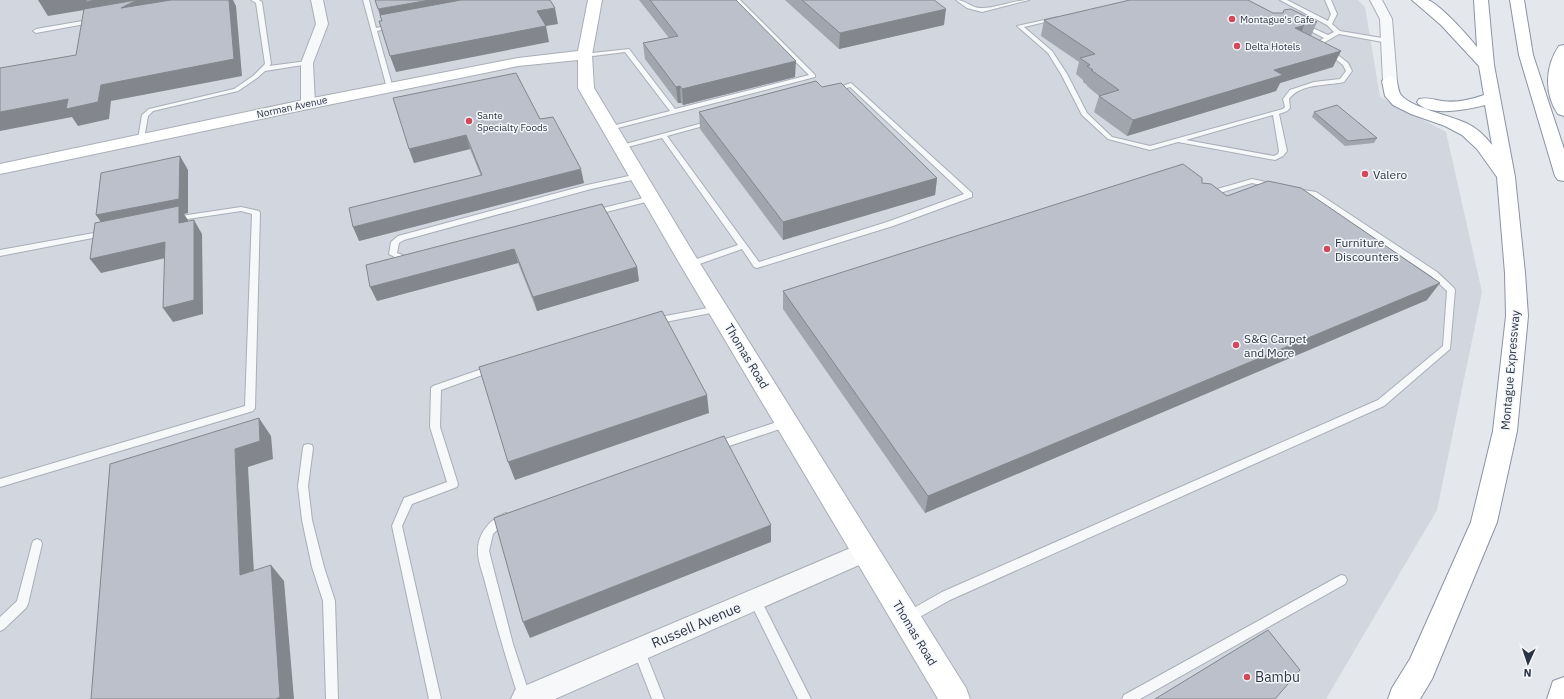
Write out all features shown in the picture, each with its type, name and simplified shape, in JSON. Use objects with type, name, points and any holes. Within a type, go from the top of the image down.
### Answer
[{"type":"main road","name":"Thomas Road","points":[[594,0],[585,55],[586,88],[718,309],[956,699]]},
{"type":"main road","points":[[1419,0],[1445,19],[1461,40],[1486,65]]},
{"type":"main road","name":"Montague Expressway","points":[[1403,699],[1421,669],[1484,522],[1505,431],[1517,316],[1506,177],[1486,65],[1481,0]]},
{"type":"main road","points":[[1517,0],[1526,55],[1564,176]]},
{"type":"main road","points":[[1548,127],[1563,110],[1556,83],[1556,67],[1564,49]]},
{"type":"main road","name":"Norman Avenue","points":[[0,169],[308,104],[518,62],[585,55]]},
{"type":"main road","points":[[1390,81],[1412,97],[1440,106],[1461,107],[1492,98]]},
{"type":"main road","points":[[1390,81],[1392,94],[1396,99],[1416,110],[1462,127],[1470,132],[1506,177]]},
{"type":"main road","points":[[1562,699],[1564,692]]},
{"type":"street","points":[[308,104],[307,62],[322,24],[317,0]]},
{"type":"street","points":[[1376,0],[1386,19],[1390,81]]},
{"type":"street","name":"Russell Avenue","points":[[525,699],[867,552]]},
{"type":"lane","points":[[141,139],[144,114],[151,110],[236,90],[255,77],[268,64],[259,2],[254,0]]},
{"type":"lane","points":[[366,0],[390,88]]},
{"type":"lane","points":[[610,128],[813,76],[737,0]]},
{"type":"lane","points":[[960,0],[969,7],[982,10],[1026,0]]},
{"type":"lane","points":[[1283,0],[1329,24],[1338,32],[1388,41]]},
{"type":"lane","points":[[1328,0],[1334,14],[1329,24]]},
{"type":"lane","points":[[1065,16],[1020,26],[1050,52],[1064,74],[1084,114],[1110,138],[1150,148],[1276,113],[1288,107],[1286,99],[1292,91],[1314,84],[1342,81],[1349,71],[1346,64],[1319,46],[1327,37],[1338,32]]},
{"type":"lane","points":[[36,30],[98,20]]},
{"type":"lane","points":[[1296,22],[1327,37]]},
{"type":"lane","points":[[374,30],[404,24]]},
{"type":"lane","points":[[585,55],[627,50],[674,112]]},
{"type":"lane","points":[[263,69],[307,62]]},
{"type":"lane","points":[[663,135],[757,265],[890,224],[969,195],[851,85],[828,91]]},
{"type":"lane","points":[[1177,141],[1275,158],[1281,155],[1283,151],[1276,113]]},
{"type":"lane","points":[[620,146],[723,119]]},
{"type":"lane","points":[[414,258],[404,259],[393,254],[395,242],[401,238],[412,235],[590,187],[638,176]]},
{"type":"lane","points":[[906,618],[946,596],[1381,403],[1447,348],[1452,290],[1434,274],[1313,194],[1252,181],[1199,198]]},
{"type":"lane","points":[[587,215],[651,198]]},
{"type":"lane","points":[[0,483],[250,408],[256,214],[241,208],[168,221]]},
{"type":"lane","points":[[0,254],[114,231]]},
{"type":"lane","points":[[691,264],[742,246]]},
{"type":"lane","points":[[645,323],[718,309]]},
{"type":"lane","points":[[435,699],[397,526],[408,501],[453,484],[435,427],[436,388],[505,364]]},
{"type":"lane","points":[[704,450],[787,422]]},
{"type":"lane","points":[[308,448],[303,486],[306,520],[318,567],[329,601],[332,699]]},
{"type":"lane","points":[[517,513],[497,521],[486,535],[483,551],[507,644],[525,699]]},
{"type":"lane","points":[[0,625],[22,604],[37,544]]},
{"type":"lane","points":[[1128,699],[1341,580]]},
{"type":"lane","points":[[755,600],[805,699]]},
{"type":"lane","points":[[638,650],[658,699]]},
{"type":"shaded area","points":[[0,0],[1358,0],[1365,7],[1380,97],[1446,132],[1482,292],[1437,510],[1326,699],[0,699]]},
{"type":"building","points":[[137,0],[121,8],[171,0],[229,0],[234,59],[101,85],[98,102],[66,109],[68,99],[0,112],[0,68],[76,55],[84,9]]},
{"type":"building","points":[[375,0],[430,0],[378,9]]},
{"type":"building","points":[[461,0],[550,0],[555,8],[537,11],[546,26],[390,56],[379,21],[382,21],[380,15]]},
{"type":"building","points":[[650,0],[736,0],[796,61],[682,89],[680,86],[676,87],[643,43],[678,36]]},
{"type":"building","points":[[802,0],[934,0],[946,9],[840,33]]},
{"type":"building","points":[[1130,0],[1248,0],[1273,13],[1283,13],[1284,10],[1291,9],[1317,22],[1306,21],[1303,23],[1303,26],[1295,28],[1341,51],[1274,70],[1283,75],[1133,120],[1099,96],[1119,90],[1091,70],[1093,70],[1087,66],[1090,65],[1080,58],[1095,54],[1044,20]]},
{"type":"building","points":[[516,73],[540,119],[553,117],[581,169],[353,227],[349,208],[482,175],[466,135],[409,149],[393,98]]},
{"type":"building","points":[[816,81],[822,87],[841,83],[937,178],[783,222],[699,112]]},
{"type":"building","points":[[1337,105],[1377,138],[1348,141],[1314,112]]},
{"type":"building","points":[[180,156],[179,199],[96,215],[101,173]]},
{"type":"building","points":[[1183,164],[1202,178],[1202,183],[1211,184],[1227,196],[1268,181],[1301,188],[1440,283],[928,496],[783,291]]},
{"type":"building","points":[[602,204],[637,267],[533,297],[514,249],[370,287],[366,265]]},
{"type":"building","points":[[179,206],[179,223],[194,220],[194,300],[163,308],[165,242],[90,259],[95,223]]},
{"type":"building","points":[[662,311],[707,395],[508,462],[479,367]]},
{"type":"building","points":[[259,418],[260,441],[235,449],[240,575],[271,565],[280,697],[276,699],[91,699],[110,464]]},
{"type":"building","points":[[724,436],[771,525],[523,622],[494,518]]},
{"type":"building","points":[[1268,630],[1300,670],[1275,699],[1155,699]]},
{"type":"place","name":"Montague's Cafe","points":[[1232,19]]},
{"type":"place","name":"Delta Hotels","points":[[1237,46]]},
{"type":"place","name":"Sante Specialty Foods","points":[[469,121]]},
{"type":"place","name":"Valero","points":[[1365,174]]},
{"type":"place","name":"Furniture Discounters","points":[[1327,249]]},
{"type":"place","name":"S&G Carpet and More","points":[[1236,345]]},
{"type":"place","name":"Bambu","points":[[1247,677]]}]
